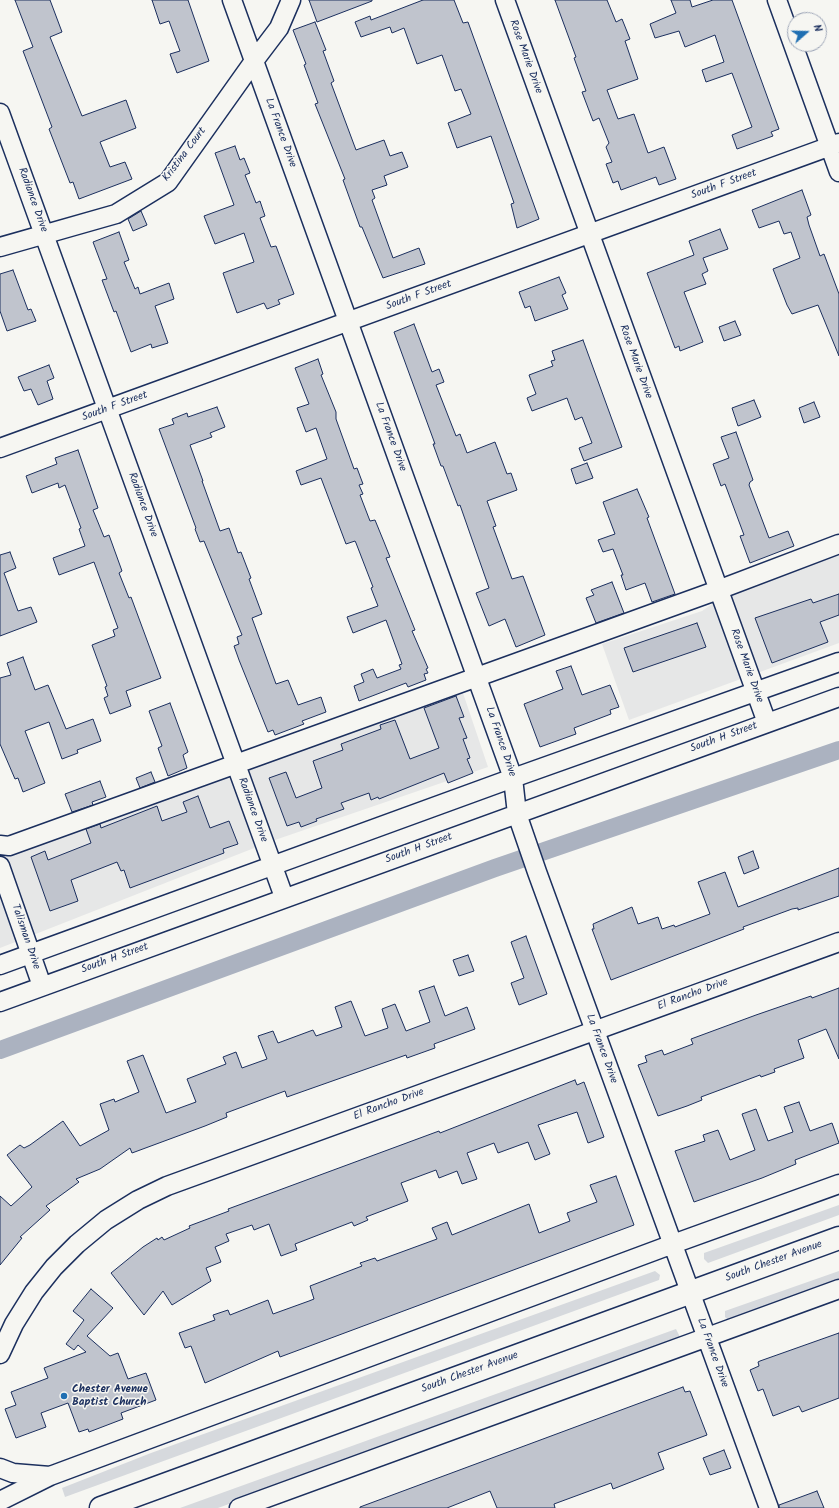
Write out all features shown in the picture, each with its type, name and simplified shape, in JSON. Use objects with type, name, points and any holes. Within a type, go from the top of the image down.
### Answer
[{"type":"main road","name":"South Chester Avenue","points":[[101,1508],[839,1238]]},
{"type":"street","name":"La France Drive","points":[[232,0],[513,778],[517,814],[526,842],[769,1508]]},
{"type":"street","name":"Kristina Court","points":[[0,247],[116,214],[168,182],[279,28],[291,0]]},
{"type":"street","name":"Rose Marie Drive","points":[[505,0],[767,722]]},
{"type":"street","points":[[777,0],[834,145],[839,172]]},
{"type":"street","name":"Radiance Drive","points":[[0,113],[284,897]]},
{"type":"street","name":"South F Street","points":[[0,448],[834,145]]},
{"type":"street","points":[[0,845],[9,846],[718,590],[839,544]]},
{"type":"street","points":[[0,965],[513,778],[839,662]]},
{"type":"street","name":"South H Street","points":[[0,1002],[284,897],[839,697]]},
{"type":"street","name":"Talisman Drive","points":[[0,866],[42,986]]},
{"type":"street","name":"El Rancho Drive","points":[[1,1346],[34,1292],[54,1267],[76,1244],[106,1220],[138,1200],[167,1186],[839,942]]},
{"type":"street","points":[[0,1501],[50,1476],[673,1244],[839,1184]]},
{"type":"street","points":[[239,1508],[839,1289]]},
{"type":"street","points":[[0,1468],[13,1473],[50,1476]]},
{"type":"shaded area","points":[[839,549],[839,643],[629,720],[602,644],[702,611],[740,585]]},
{"type":"shaded area","points":[[463,693],[488,767],[272,841],[0,948],[0,838],[242,769]]},
{"type":"shaded area","points":[[839,1205],[839,1215],[708,1263],[704,1259],[704,1253]]},
{"type":"shaded area","points":[[655,1271],[660,1275],[659,1280],[65,1497],[62,1488],[151,1453]]},
{"type":"shaded area","points":[[839,1271],[839,1282],[729,1321],[725,1317],[725,1311]]},
{"type":"shaded area","points":[[676,1329],[681,1339],[218,1508],[180,1508]]},
{"type":"building","points":[[15,0],[50,0],[62,32],[50,37],[82,116],[126,100],[136,128],[100,142],[110,167],[125,162],[132,179],[79,199],[73,182],[70,183],[49,129],[52,127],[23,51],[33,47]]},
{"type":"building","points":[[152,0],[188,0],[209,61],[177,73],[170,54],[180,51],[169,21],[160,24]]},
{"type":"building","points":[[309,0],[372,0],[372,1],[317,22]]},
{"type":"building","points":[[423,0],[454,0],[463,23],[468,22],[539,219],[517,228],[511,204],[514,203],[491,136],[457,148],[448,123],[471,114],[461,89],[455,91],[442,55],[417,64],[404,28],[392,33],[390,27],[361,37],[355,22],[370,16],[371,20]]},
{"type":"building","points":[[555,0],[607,0],[616,22],[622,19],[630,39],[625,41],[638,79],[607,90],[618,119],[634,114],[648,153],[664,147],[676,179],[659,185],[656,177],[621,190],[618,181],[613,183],[606,164],[612,162],[606,147],[609,143],[599,118],[593,121],[582,92],[586,91],[574,58],[576,57]]},
{"type":"building","points":[[671,0],[690,0],[692,7],[713,0],[732,0],[779,129],[771,132],[773,136],[737,149],[732,135],[752,127],[732,73],[706,82],[702,70],[724,62],[715,35],[685,47],[679,31],[655,38],[650,24],[676,13]]},
{"type":"building","points":[[315,22],[326,50],[323,51],[334,81],[331,83],[356,150],[384,140],[390,156],[402,152],[408,167],[384,176],[387,185],[372,190],[375,198],[372,200],[393,258],[419,248],[425,264],[383,278],[362,227],[360,227],[343,180],[345,179],[315,104],[318,103],[304,65],[306,64],[293,30]]},
{"type":"building","points":[[235,146],[240,160],[244,158],[250,173],[245,175],[256,203],[260,201],[265,216],[260,218],[271,247],[276,246],[294,294],[278,300],[280,304],[267,309],[264,303],[237,313],[223,273],[254,262],[244,233],[215,244],[204,216],[234,205],[215,153]]},
{"type":"building","points":[[802,190],[811,215],[807,217],[809,225],[820,256],[824,254],[839,294],[839,356],[818,305],[792,314],[773,269],[800,258],[791,232],[784,234],[779,221],[759,228],[752,210]]},
{"type":"building","points":[[141,211],[147,225],[133,231],[128,219]]},
{"type":"building","points":[[720,229],[728,249],[703,258],[708,271],[702,274],[706,284],[684,292],[703,342],[680,351],[679,346],[675,348],[647,273],[694,255],[689,241]]},
{"type":"building","points":[[119,232],[129,260],[124,262],[135,289],[138,287],[140,294],[169,283],[174,299],[155,306],[168,343],[152,348],[151,344],[131,352],[116,311],[114,312],[102,280],[107,279],[93,242]]},
{"type":"building","points":[[13,270],[28,310],[31,309],[36,321],[7,331],[0,311],[0,274]]},
{"type":"building","points":[[559,277],[566,293],[562,295],[568,309],[535,321],[530,306],[525,308],[519,292]]},
{"type":"building","points":[[735,321],[741,335],[724,341],[719,327]]},
{"type":"building","points":[[414,324],[432,372],[439,369],[444,382],[436,385],[456,436],[460,434],[467,453],[495,442],[507,474],[511,473],[517,490],[487,501],[496,526],[493,527],[512,579],[523,576],[545,635],[516,647],[505,619],[489,626],[476,593],[489,588],[460,505],[458,506],[443,466],[441,466],[433,444],[435,444],[394,332]]},
{"type":"building","points":[[583,340],[622,447],[584,461],[579,448],[592,443],[582,417],[575,420],[567,398],[532,411],[527,398],[536,394],[529,375],[553,366],[551,361],[555,360],[552,351]]},
{"type":"building","points":[[318,359],[323,374],[321,375],[336,412],[336,419],[354,469],[357,468],[363,484],[359,485],[363,494],[360,495],[370,521],[375,520],[390,557],[386,558],[415,630],[412,631],[428,668],[426,669],[428,673],[424,674],[426,680],[408,687],[406,683],[359,701],[354,686],[364,682],[361,674],[373,669],[377,678],[401,669],[399,665],[402,664],[386,620],[353,633],[347,617],[378,606],[371,588],[373,587],[355,541],[346,544],[321,478],[301,485],[296,471],[327,459],[316,428],[306,432],[297,408],[309,404],[295,368]]},
{"type":"building","points":[[49,365],[54,378],[47,381],[53,399],[38,405],[31,389],[24,391],[18,377]]},
{"type":"building","points":[[754,400],[761,417],[738,426],[732,408]]},
{"type":"building","points":[[814,402],[820,417],[804,423],[799,408]]},
{"type":"building","points":[[217,407],[225,427],[210,433],[212,437],[190,445],[202,481],[220,531],[229,528],[238,553],[241,552],[251,578],[249,579],[262,614],[252,618],[276,684],[288,680],[298,705],[321,697],[326,712],[302,721],[304,724],[275,735],[273,730],[268,732],[239,660],[234,646],[239,644],[237,637],[242,635],[204,541],[200,542],[159,429],[174,424],[172,419],[187,413],[188,417]]},
{"type":"building","points":[[736,432],[753,480],[749,485],[769,538],[788,531],[794,546],[750,563],[740,536],[744,535],[725,484],[721,486],[713,464],[729,458],[721,437]]},
{"type":"building","points":[[78,450],[98,508],[93,510],[104,537],[109,535],[122,571],[119,573],[129,598],[131,597],[161,678],[126,691],[131,706],[110,714],[104,698],[108,696],[105,687],[107,686],[92,645],[115,636],[113,630],[118,628],[94,562],[59,575],[53,558],[85,546],[79,529],[81,528],[65,485],[59,488],[58,483],[32,493],[26,476],[57,464],[55,458]]},
{"type":"building","points":[[587,463],[593,478],[576,484],[571,469]]},
{"type":"building","points":[[637,489],[649,517],[647,518],[675,594],[652,602],[645,583],[626,590],[621,575],[623,575],[613,549],[603,552],[598,540],[615,534],[603,502]]},
{"type":"building","points":[[10,552],[16,568],[4,573],[18,611],[31,607],[37,622],[0,636],[0,555]]},
{"type":"building","points":[[612,582],[624,613],[596,623],[586,598],[594,595],[591,590]]},
{"type":"building","points":[[839,594],[839,615],[820,622],[828,642],[772,663],[755,618],[811,599],[813,603]]},
{"type":"building","points":[[697,623],[706,647],[633,672],[624,648]]},
{"type":"building","points":[[23,657],[35,690],[48,685],[66,729],[93,719],[101,741],[77,750],[78,753],[62,759],[49,722],[25,731],[45,783],[23,792],[18,778],[15,779],[0,744],[0,678],[11,675],[7,663]]},
{"type":"building","points":[[571,666],[582,695],[610,685],[619,707],[610,710],[611,714],[574,728],[576,734],[540,747],[524,704],[563,689],[556,671]]},
{"type":"building","points":[[456,696],[464,717],[459,718],[467,738],[463,739],[470,758],[467,759],[473,773],[448,783],[444,773],[379,799],[378,797],[371,800],[369,793],[341,803],[344,809],[316,819],[317,821],[301,827],[299,822],[287,826],[269,778],[286,772],[296,798],[322,788],[313,761],[343,750],[341,744],[381,729],[380,725],[395,720],[410,759],[439,748],[424,708]]},
{"type":"building","points":[[170,703],[188,752],[183,755],[187,768],[168,776],[158,748],[162,746],[149,711]]},
{"type":"building","points":[[151,772],[155,782],[140,788],[136,778]]},
{"type":"building","points":[[100,781],[106,797],[92,802],[93,805],[72,812],[65,794]]},
{"type":"building","points":[[198,796],[210,828],[229,821],[238,844],[223,849],[224,853],[130,888],[124,870],[121,871],[117,862],[71,880],[78,901],[50,911],[31,857],[45,851],[48,860],[91,843],[86,829],[100,824],[101,828],[157,806],[162,821],[187,812],[183,802]]},
{"type":"building","points":[[753,851],[759,868],[744,874],[738,857]]},
{"type":"building","points":[[839,868],[839,896],[798,910],[798,908],[792,909],[743,927],[744,929],[611,980],[592,929],[594,929],[593,924],[632,907],[638,924],[658,917],[662,929],[674,925],[675,927],[710,914],[698,882],[725,872],[738,907]]},
{"type":"building","points":[[526,936],[547,994],[519,1005],[511,983],[524,978],[511,942]]},
{"type":"building","points":[[468,955],[474,971],[459,976],[453,960]]},
{"type":"building","points":[[434,986],[445,1016],[467,1007],[475,1029],[434,1044],[435,1048],[407,1058],[406,1055],[287,1097],[285,1091],[226,1113],[227,1117],[205,1126],[132,1153],[130,1148],[100,1169],[76,1179],[79,1182],[46,1206],[50,1210],[20,1237],[22,1238],[0,1265],[0,1196],[11,1206],[32,1187],[7,1155],[20,1145],[24,1148],[30,1145],[63,1121],[80,1146],[109,1130],[100,1104],[114,1099],[115,1102],[139,1092],[127,1061],[143,1055],[166,1113],[196,1102],[187,1079],[226,1064],[223,1057],[236,1052],[242,1068],[267,1059],[258,1036],[273,1031],[278,1043],[313,1030],[316,1036],[342,1027],[335,1007],[351,1001],[365,1036],[388,1028],[382,1009],[395,1004],[406,1031],[430,1022],[419,991]]},
{"type":"building","points":[[839,988],[839,1059],[826,1029],[798,1040],[804,1058],[774,1069],[775,1072],[761,1077],[760,1075],[701,1097],[702,1100],[658,1116],[638,1065],[647,1062],[645,1056],[662,1050],[664,1055],[693,1044],[691,1039],[811,996],[812,998]]},
{"type":"building","points":[[575,1080],[577,1085],[584,1082],[604,1137],[588,1143],[577,1112],[538,1125],[550,1154],[535,1160],[528,1142],[498,1153],[494,1143],[467,1153],[477,1179],[462,1184],[457,1171],[439,1178],[436,1170],[401,1183],[408,1201],[366,1217],[368,1220],[354,1226],[352,1222],[295,1244],[297,1250],[281,1256],[269,1224],[254,1230],[252,1225],[226,1234],[229,1241],[215,1247],[221,1262],[206,1268],[211,1281],[172,1305],[163,1291],[144,1315],[111,1273],[143,1247],[157,1238],[158,1240],[162,1237],[164,1240],[190,1228],[189,1226],[229,1211],[228,1209],[439,1131],[440,1133]]},
{"type":"building","points":[[799,1102],[810,1131],[832,1123],[839,1143],[795,1160],[796,1164],[762,1178],[694,1202],[675,1151],[705,1141],[703,1135],[718,1130],[730,1160],[755,1150],[742,1114],[756,1109],[768,1141],[793,1132],[784,1107]]},
{"type":"building","points":[[616,1176],[634,1225],[280,1357],[278,1351],[205,1383],[191,1346],[185,1348],[179,1333],[215,1320],[213,1315],[228,1310],[230,1315],[268,1300],[273,1314],[314,1299],[310,1286],[362,1266],[360,1263],[375,1258],[377,1261],[437,1239],[432,1228],[447,1222],[452,1235],[529,1204],[539,1233],[570,1221],[567,1213],[597,1202],[590,1185]]},
{"type":"building","name":"Chester Avenue Baptist Church","points":[[91,1289],[113,1308],[87,1336],[110,1356],[118,1353],[128,1379],[146,1373],[156,1400],[121,1413],[123,1419],[89,1432],[88,1429],[79,1432],[68,1403],[41,1413],[46,1427],[16,1438],[5,1409],[16,1405],[11,1392],[48,1378],[44,1368],[86,1352],[78,1345],[74,1350],[66,1344],[84,1320],[73,1311]]},
{"type":"building","points":[[839,1333],[839,1398],[802,1412],[799,1406],[773,1416],[763,1389],[758,1391],[750,1370],[759,1366],[758,1362],[760,1361]]},
{"type":"building","points":[[683,1387],[685,1392],[690,1391],[707,1435],[658,1453],[664,1469],[613,1489],[611,1483],[554,1504],[555,1508],[497,1508],[490,1491],[447,1508],[360,1508],[360,1507]]},
{"type":"building","points":[[724,1450],[731,1468],[710,1475],[703,1458]]},
{"type":"building","points":[[817,1491],[824,1508],[779,1508],[779,1505]]},
{"type":"waterway","points":[[0,1050],[495,868],[839,750]]},
{"type":"place","name":"Chester Avenue Baptist Church","points":[[64,1396]]}]
